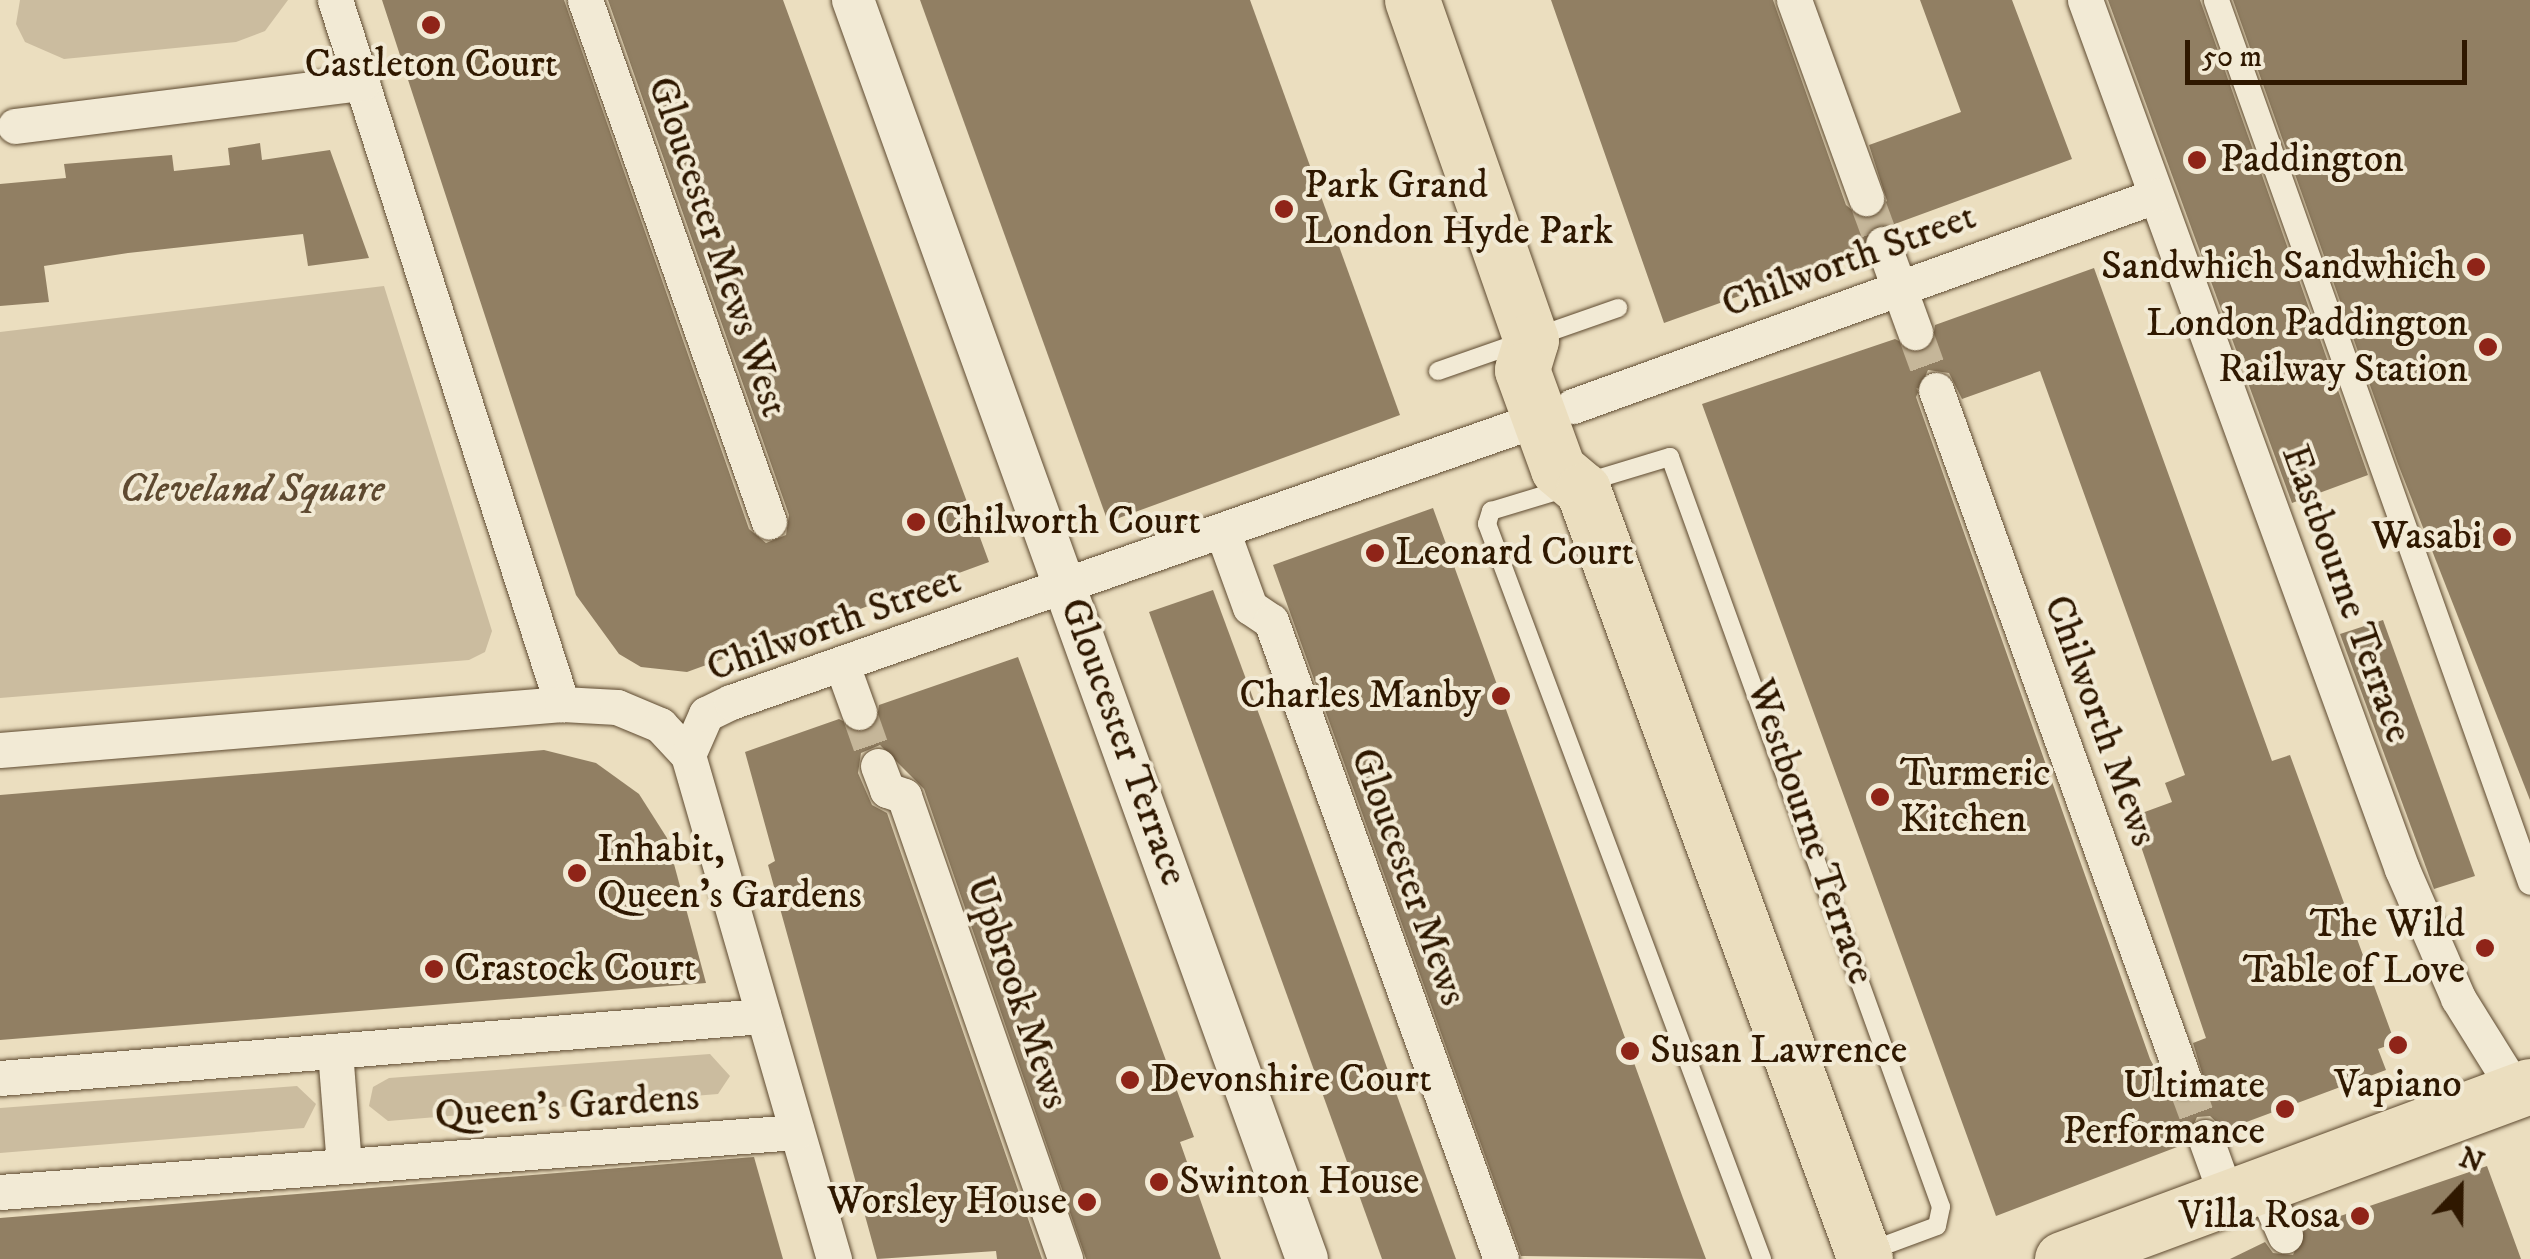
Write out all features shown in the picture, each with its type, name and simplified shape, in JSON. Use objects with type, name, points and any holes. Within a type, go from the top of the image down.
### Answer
[{"type":"main road","name":"Westbourne Terrace","points":[[1412,0],[1530,340],[1522,370],[1557,412],[1558,469],[1580,482],[1859,1257]]},
{"type":"main road","points":[[2062,1259],[2245,1192],[2525,1099]]},
{"type":"street","points":[[334,0],[562,704]]},
{"type":"street","name":"Gloucester Mews West","points":[[585,0],[769,522]]},
{"type":"street","name":"Gloucester Terrace","points":[[854,0],[1069,588],[1307,1259]]},
{"type":"street","points":[[1794,0],[1866,198]]},
{"type":"street","name":"Eastbourne Terrace","points":[[2084,0],[2402,870],[2458,998],[2525,1099]]},
{"type":"street","points":[[2216,0],[2530,882]]},
{"type":"street","points":[[15,126],[362,83]]},
{"type":"street","name":"Chilworth Street","points":[[688,755],[706,714],[1069,588],[2155,196]]},
{"type":"street","points":[[1883,244],[1916,332]]},
{"type":"street","name":"Chilworth Mews","points":[[1936,390],[2184,1080]]},
{"type":"street","name":"Gloucester Mews","points":[[1223,532],[1250,607],[1271,621],[1501,1259]]},
{"type":"street","points":[[842,665],[859,712]]},
{"type":"street","points":[[0,750],[562,704],[638,712],[688,755],[834,1259]]},
{"type":"street","name":"Upbrook Mews","points":[[878,766],[887,790],[904,796],[1065,1259]]},
{"type":"street","name":"Queen's Gardens","points":[[0,1078],[764,1016]]},
{"type":"street","points":[[336,1050],[344,1166]]},
{"type":"street","name":"Queen's Gardens","points":[[0,1192],[797,1132]]},
{"type":"street","points":[[2205,1137],[2245,1192],[2285,1235]]},
{"type":"lane","points":[[1438,371],[1618,308]]},
{"type":"lane","name":"Westbourne Terrace","points":[[1762,1259],[1488,524],[1491,511],[1580,482],[1676,460],[1941,1207],[1938,1226],[1859,1257]]},
{"type":"green space","points":[[20,0],[288,0],[265,31],[236,42],[64,59],[25,42],[16,24]]},
{"type":"green space","name":"Cleveland Square","points":[[384,286],[492,631],[485,652],[469,660],[0,698],[0,332]]},
{"type":"green space","points":[[710,1054],[730,1076],[718,1094],[388,1121],[369,1106],[373,1087],[389,1078]]},
{"type":"green space","points":[[297,1086],[316,1104],[304,1128],[0,1153],[0,1108]]},
{"type":"building","points":[[382,0],[564,0],[749,529],[766,543],[786,535],[789,515],[608,0],[783,0],[989,562],[687,672],[641,667],[619,654],[576,595]]},
{"type":"building","points":[[920,0],[1250,0],[1400,415],[1108,522]]},
{"type":"building","points":[[1551,0],[1773,0],[1846,205],[1863,219],[1887,201],[1869,145],[1961,112],[1920,0],[2012,0],[2072,159],[1892,225],[1875,224],[1863,252],[1664,323]]},
{"type":"building","points":[[2108,0],[2200,0],[2368,475],[2292,503]]},
{"type":"building","points":[[2233,0],[2530,0],[2530,800],[2398,464]]},
{"type":"building","points":[[260,143],[262,160],[330,150],[369,258],[308,266],[303,234],[128,253],[44,266],[49,302],[0,306],[0,184],[66,178],[64,164],[172,155],[174,171],[230,165],[228,148]]},
{"type":"building","points":[[2094,268],[2272,761],[2290,755],[2395,1043],[2378,1049],[2386,1070],[2225,1130],[2210,1116],[2197,1117],[2185,1144],[1996,1216],[1702,404],[1895,339],[1921,352],[1932,345],[1935,325]],"holes":[[[1928,370],[1949,373],[1962,399],[2040,371],[2185,775],[2165,783],[2172,802],[2131,817],[2206,1038],[2193,1043],[2205,1083],[2192,1100],[2170,1096],[2150,1059],[1916,397]]]},
{"type":"building","points":[[1433,508],[1706,1259],[1521,1256],[1273,565]]},
{"type":"building","points":[[1213,590],[1456,1259],[1382,1259],[1149,612]]},
{"type":"building","points":[[2383,620],[2475,876],[2434,889],[2340,634]]},
{"type":"building","points":[[1018,657],[1194,1137],[1180,1142],[1221,1259],[1086,1259],[924,789],[880,745],[861,753],[858,773],[872,805],[887,813],[1042,1259],[997,1259],[996,1251],[877,1259],[768,865],[775,861],[745,752],[839,719],[865,732],[876,725],[879,705]]},
{"type":"building","points":[[544,750],[596,763],[639,794],[667,838],[706,983],[0,1040],[0,795]]},
{"type":"building","points":[[754,1157],[783,1259],[0,1259],[0,1218]]},
{"type":"building","points":[[2487,1166],[2521,1259],[2230,1259],[2265,1242],[2273,1253],[2293,1255],[2305,1228]]},
{"type":"tunnel","points":[[1866,198],[1883,244]]},
{"type":"tunnel","points":[[1915,332],[1936,390]]},
{"type":"tunnel","points":[[859,712],[878,766]]},
{"type":"tunnel","points":[[2184,1080],[2205,1137]]},
{"type":"place","name":"Castleton Court","points":[[431,25]]},
{"type":"place","name":"Paddington","points":[[2197,160]]},
{"type":"place","name":"Park Grand London Hyde Park","points":[[1284,209]]},
{"type":"place","name":"Sandwhich Sandwhich","points":[[2476,267]]},
{"type":"place","name":"London Paddington Railway Station","points":[[2488,347]]},
{"type":"place","name":"Chilworth Court","points":[[916,522]]},
{"type":"place","name":"Wasabi","points":[[2502,537]]},
{"type":"place","name":"Leonard Court","points":[[1375,553]]},
{"type":"place","name":"Charles Manby","points":[[1501,696]]},
{"type":"place","name":"Turmeric Kitchen","points":[[1880,797]]},
{"type":"place","name":"Inhabit, Queen's Gardens","points":[[577,873]]},
{"type":"place","name":"The Wild Table of Love","points":[[2485,948]]},
{"type":"place","name":"Crastock Court","points":[[434,969]]},
{"type":"place","name":"Vapiano","points":[[2398,1045]]},
{"type":"place","name":"Susan Lawrence","points":[[1630,1051]]},
{"type":"place","name":"Devonshire Court","points":[[1130,1080]]},
{"type":"place","name":"Ultimate Performance","points":[[2285,1109]]},
{"type":"place","name":"Swinton House","points":[[1159,1182]]},
{"type":"place","name":"Worsley House","points":[[1087,1202]]},
{"type":"place","name":"Villa Rosa","points":[[2360,1216]]}]
